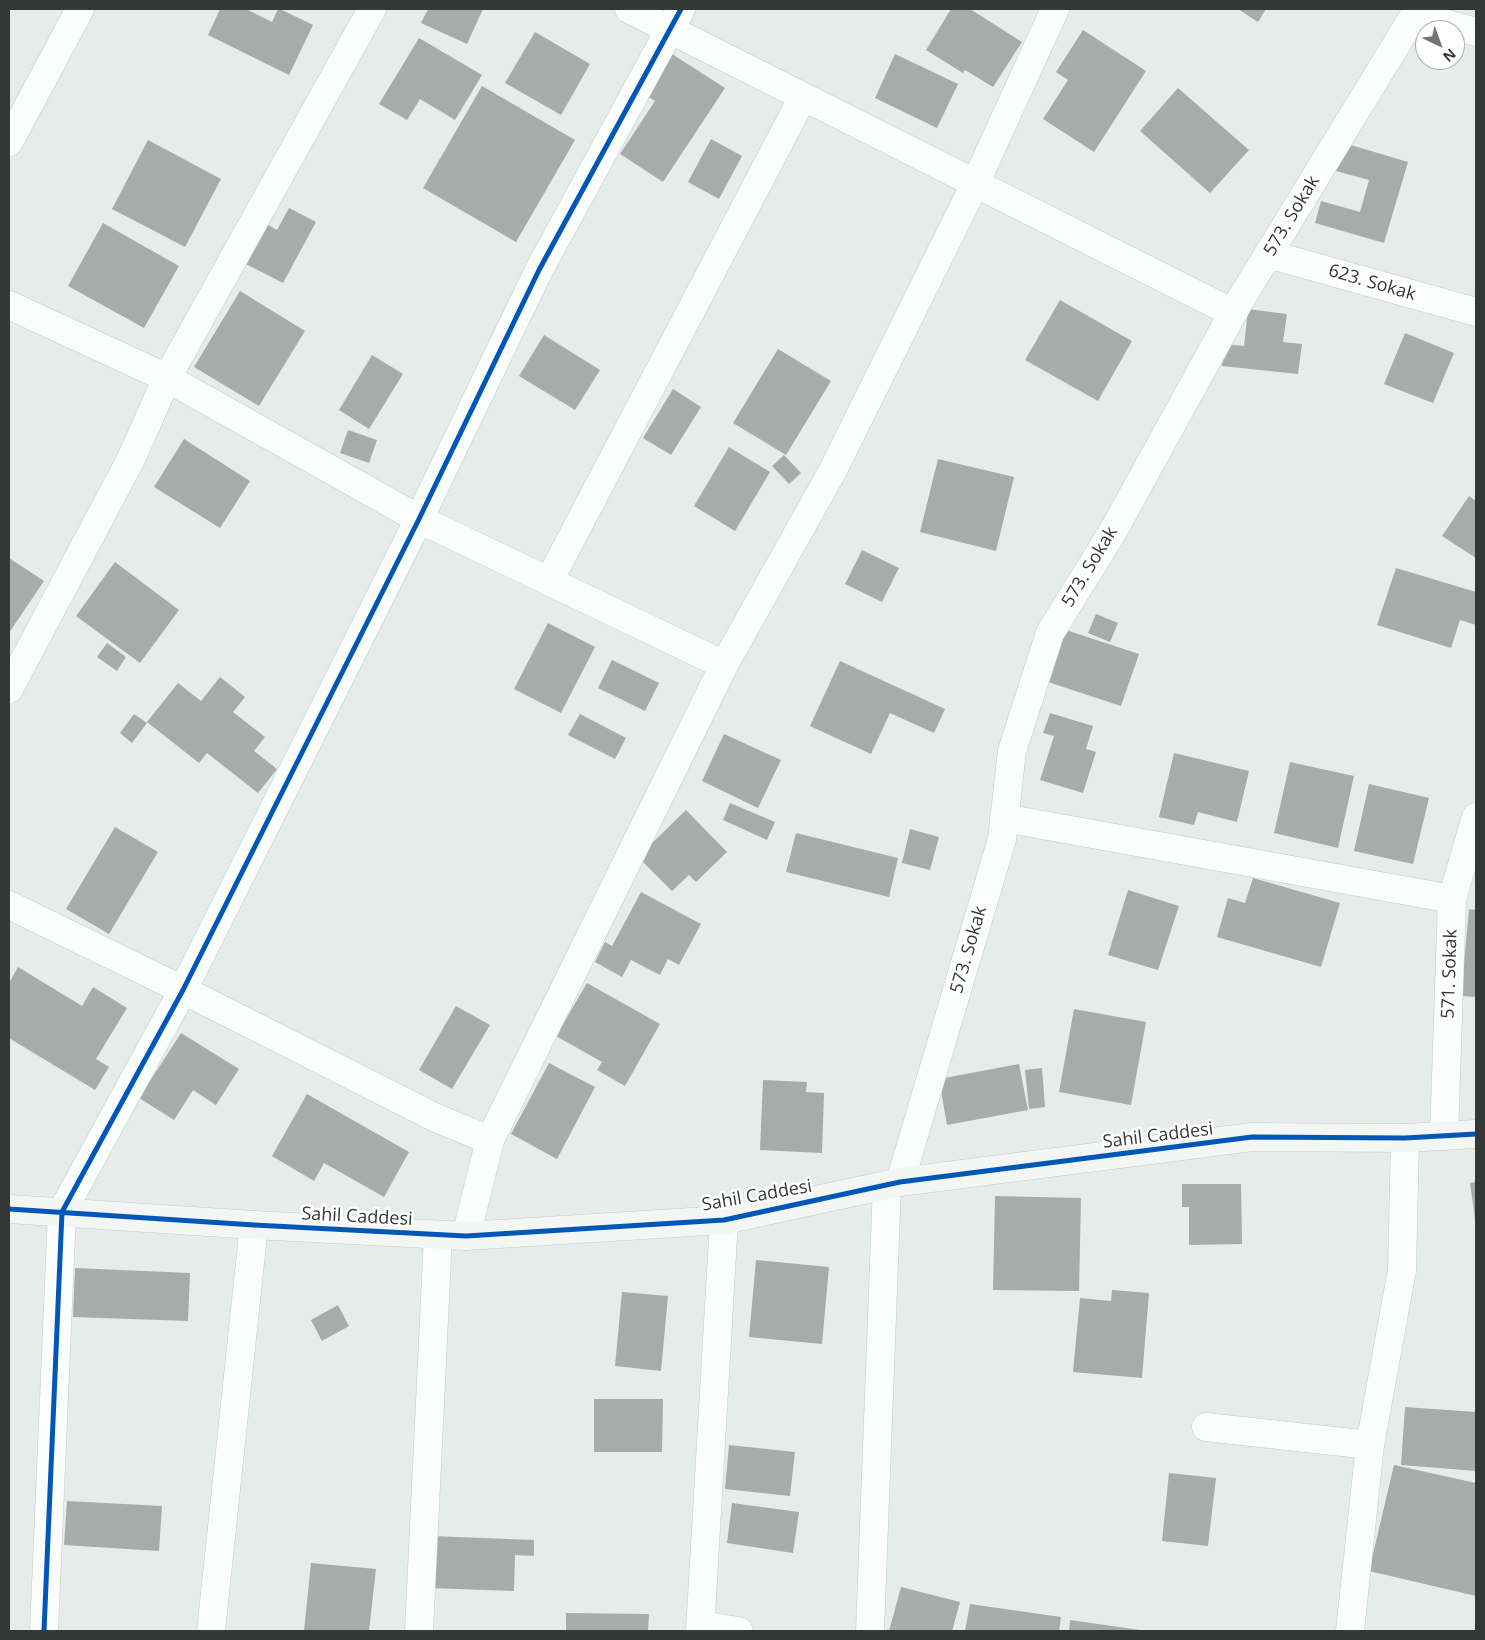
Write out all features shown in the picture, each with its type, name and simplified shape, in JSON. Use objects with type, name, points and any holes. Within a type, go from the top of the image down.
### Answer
[{"type":"street","points":[[9,142],[80,9]]},
{"type":"street","points":[[9,689],[130,459],[167,378],[372,9]]},
{"type":"street","points":[[628,9],[675,19],[803,97],[1233,314]]},
{"type":"street","points":[[466,1236],[490,1140],[724,665],[832,472],[975,184],[1055,9]]},
{"type":"street","points":[[1416,12],[1476,32]]},
{"type":"street","name":"573. Sokak","points":[[870,1631],[894,1183],[1002,839],[1012,751],[1050,633],[1112,533],[1268,254],[1416,12]]},
{"type":"street","points":[[44,1631],[62,1212],[183,990],[419,518],[539,270],[675,19]]},
{"type":"street","points":[[550,581],[803,97]]},
{"type":"street","name":"623. Sokak","points":[[1268,254],[1476,312]]},
{"type":"street","points":[[9,305],[167,378],[419,518],[724,665]]},
{"type":"street","name":"571. Sokak","points":[[1444,1136],[1452,899],[1476,817]]},
{"type":"street","points":[[1004,818],[1452,899]]},
{"type":"street","points":[[9,905],[183,990],[436,1118],[490,1140]]},
{"type":"street","name":"Sahil Caddesi","points":[[9,1209],[254,1226],[466,1236],[724,1220],[894,1183],[1252,1138],[1405,1138],[1476,1134]]},
{"type":"street","points":[[1350,1631],[1370,1445],[1402,1270],[1405,1138]]},
{"type":"street","points":[[724,1220],[700,1628],[739,1631]]},
{"type":"street","points":[[211,1631],[254,1226]]},
{"type":"street","points":[[419,1631],[438,1236]]},
{"type":"street","points":[[1206,1427],[1370,1445]]},
{"type":"building","points":[[220,9],[246,9],[272,22],[278,9],[280,9],[313,25],[289,75],[208,35]]},
{"type":"building","points":[[428,9],[483,9],[467,44],[421,23]]},
{"type":"building","points":[[951,9],[970,9],[1022,42],[993,87],[965,70],[963,73],[926,50]]},
{"type":"building","points":[[1238,9],[1266,9],[1258,22]]},
{"type":"building","points":[[1083,30],[1146,71],[1094,152],[1043,119],[1068,80],[1056,72]]},
{"type":"building","points":[[535,32],[590,64],[561,115],[505,83]]},
{"type":"building","points":[[419,38],[482,75],[455,120],[420,99],[407,120],[379,104]]},
{"type":"building","points":[[669,52],[725,88],[663,182],[620,154],[655,101],[642,93]]},
{"type":"building","points":[[895,54],[958,84],[937,128],[875,98]]},
{"type":"building","points":[[482,86],[575,140],[516,242],[423,188]]},
{"type":"building","points":[[1178,88],[1249,150],[1210,193],[1140,131]]},
{"type":"building","points":[[711,139],[742,156],[719,199],[688,182]]},
{"type":"building","points":[[148,140],[221,179],[185,247],[112,209]]},
{"type":"building","points":[[1344,143],[1408,162],[1384,243],[1315,223],[1321,201],[1360,212],[1369,180],[1336,171]]},
{"type":"building","points":[[289,208],[316,222],[283,283],[242,262],[263,222],[277,230]]},
{"type":"building","points":[[103,223],[179,266],[144,328],[68,286]]},
{"type":"building","points":[[240,291],[305,331],[259,406],[194,367]]},
{"type":"building","points":[[1060,300],[1132,341],[1098,401],[1025,360]]},
{"type":"building","points":[[1248,309],[1287,314],[1283,342],[1302,344],[1298,374],[1222,366],[1225,344],[1244,346]]},
{"type":"building","points":[[1405,333],[1454,353],[1433,403],[1384,384]]},
{"type":"building","points":[[544,335],[600,370],[575,410],[519,376]]},
{"type":"building","points":[[778,349],[831,381],[786,455],[733,423]]},
{"type":"building","points":[[372,355],[403,374],[369,429],[339,410]]},
{"type":"building","points":[[673,389],[701,407],[671,455],[643,438]]},
{"type":"building","points":[[348,430],[377,440],[369,463],[340,453]]},
{"type":"building","points":[[184,439],[250,481],[220,528],[154,487]]},
{"type":"building","points":[[729,447],[770,472],[735,531],[694,506]]},
{"type":"building","points":[[784,455],[801,473],[789,484],[772,466]]},
{"type":"building","points":[[938,459],[1014,477],[996,551],[920,532]]},
{"type":"building","points":[[1469,496],[1476,501],[1476,558],[1442,536]]},
{"type":"building","points":[[862,550],[899,568],[882,602],[845,584]]},
{"type":"building","points":[[9,558],[44,581],[9,633]]},
{"type":"building","points":[[115,562],[179,610],[140,663],[76,616]]},
{"type":"building","points":[[1396,568],[1476,592],[1476,625],[1460,620],[1451,648],[1377,625]]},
{"type":"building","points":[[1096,614],[1118,623],[1110,642],[1088,633]]},
{"type":"building","points":[[548,623],[595,647],[561,713],[514,689]]},
{"type":"building","points":[[1066,630],[1139,654],[1121,706],[1048,682]]},
{"type":"building","points":[[107,643],[126,657],[117,671],[97,657]]},
{"type":"building","points":[[612,660],[659,683],[645,711],[598,688]]},
{"type":"building","points":[[840,661],[945,709],[934,733],[890,713],[871,754],[810,726]]},
{"type":"building","points":[[220,677],[245,697],[233,712],[265,737],[254,751],[277,769],[258,793],[207,753],[199,763],[147,722],[178,683],[201,701]]},
{"type":"building","points":[[1050,713],[1093,726],[1086,749],[1096,752],[1083,793],[1040,780],[1054,736],[1043,733]]},
{"type":"building","points":[[134,714],[147,723],[132,743],[120,733]]},
{"type":"building","points":[[580,714],[626,738],[615,759],[568,735]]},
{"type":"building","points":[[724,734],[781,760],[758,808],[702,781]]},
{"type":"building","points":[[1174,753],[1249,771],[1237,822],[1198,812],[1194,825],[1159,817]]},
{"type":"building","points":[[1290,762],[1354,776],[1338,848],[1274,833]]},
{"type":"building","points":[[1369,784],[1429,798],[1413,864],[1354,851]]},
{"type":"building","points":[[730,803],[775,822],[767,840],[723,820]]},
{"type":"building","points":[[686,810],[727,852],[696,882],[689,875],[672,891],[638,857]]},
{"type":"building","points":[[115,827],[158,852],[109,934],[66,909]]},
{"type":"building","points":[[910,829],[939,837],[930,870],[902,863]]},
{"type":"building","points":[[796,833],[898,858],[889,897],[786,872]]},
{"type":"building","points":[[1253,878],[1340,903],[1321,967],[1217,937],[1228,898],[1245,903]]},
{"type":"building","points":[[1128,890],[1179,906],[1158,970],[1108,955]]},
{"type":"building","points":[[641,892],[701,924],[679,965],[668,959],[660,975],[631,960],[622,977],[595,962],[605,942],[612,946]]},
{"type":"building","points":[[1469,909],[1476,910],[1476,997],[1461,996]]},
{"type":"building","points":[[18,967],[82,1006],[93,987],[127,1008],[96,1059],[109,1067],[95,1090],[9,1038],[9,983]]},
{"type":"building","points":[[587,983],[660,1024],[625,1086],[597,1070],[602,1062],[556,1036]]},
{"type":"building","points":[[456,1006],[490,1025],[452,1089],[419,1070]]},
{"type":"building","points":[[1074,1009],[1146,1022],[1131,1105],[1059,1092]]},
{"type":"building","points":[[181,1033],[239,1069],[216,1105],[193,1090],[174,1120],[139,1098]]},
{"type":"building","points":[[549,1063],[595,1087],[557,1159],[511,1134]]},
{"type":"building","points":[[1019,1064],[1028,1110],[947,1125],[939,1079]]},
{"type":"building","points":[[1042,1068],[1045,1107],[1029,1109],[1025,1070]]},
{"type":"building","points":[[763,1080],[807,1082],[806,1092],[824,1093],[822,1153],[760,1150]]},
{"type":"building","points":[[307,1094],[409,1152],[384,1197],[324,1163],[314,1181],[272,1156]]},
{"type":"building","points":[[1476,1182],[1476,1219],[1475,1219],[1470,1183]]},
{"type":"building","points":[[1182,1184],[1241,1184],[1242,1244],[1189,1245],[1189,1207],[1182,1207]]},
{"type":"building","points":[[995,1196],[1081,1198],[1079,1291],[993,1290]]},
{"type":"building","points":[[756,1260],[829,1267],[822,1344],[749,1337]]},
{"type":"building","points":[[75,1268],[190,1273],[188,1321],[73,1317]]},
{"type":"building","points":[[1112,1290],[1149,1293],[1142,1378],[1073,1372],[1080,1298],[1111,1301]]},
{"type":"building","points":[[622,1292],[668,1296],[661,1371],[615,1366]]},
{"type":"building","points":[[338,1305],[349,1326],[322,1341],[311,1320]]},
{"type":"building","points":[[594,1399],[663,1399],[662,1452],[594,1452]]},
{"type":"building","points":[[1405,1407],[1476,1412],[1476,1471],[1401,1465]]},
{"type":"building","points":[[729,1445],[795,1452],[790,1496],[725,1489]]},
{"type":"building","points":[[1394,1465],[1476,1483],[1476,1596],[1369,1571]]},
{"type":"building","points":[[1169,1473],[1216,1478],[1208,1546],[1162,1541]]},
{"type":"building","points":[[67,1501],[162,1506],[159,1551],[64,1545]]},
{"type":"building","points":[[732,1503],[799,1512],[793,1553],[727,1543]]},
{"type":"building","points":[[431,1536],[534,1540],[534,1556],[515,1555],[514,1591],[429,1588]]},
{"type":"building","points":[[311,1563],[376,1569],[369,1631],[304,1631]]},
{"type":"building","points":[[901,1587],[960,1602],[952,1631],[889,1631]]},
{"type":"building","points":[[970,1604],[1061,1617],[1059,1631],[965,1631]]},
{"type":"building","points":[[566,1613],[649,1614],[648,1631],[566,1631]]},
{"type":"building","points":[[1070,1620],[1140,1630],[1140,1631],[1069,1631]]},
{"type":"cycle path","points":[[44,1631],[62,1212],[183,990],[419,519],[539,270],[681,9]]},
{"type":"cycle path","points":[[9,1209],[254,1225],[466,1236],[724,1220],[900,1182],[1252,1137],[1405,1138],[1476,1134]]}]
